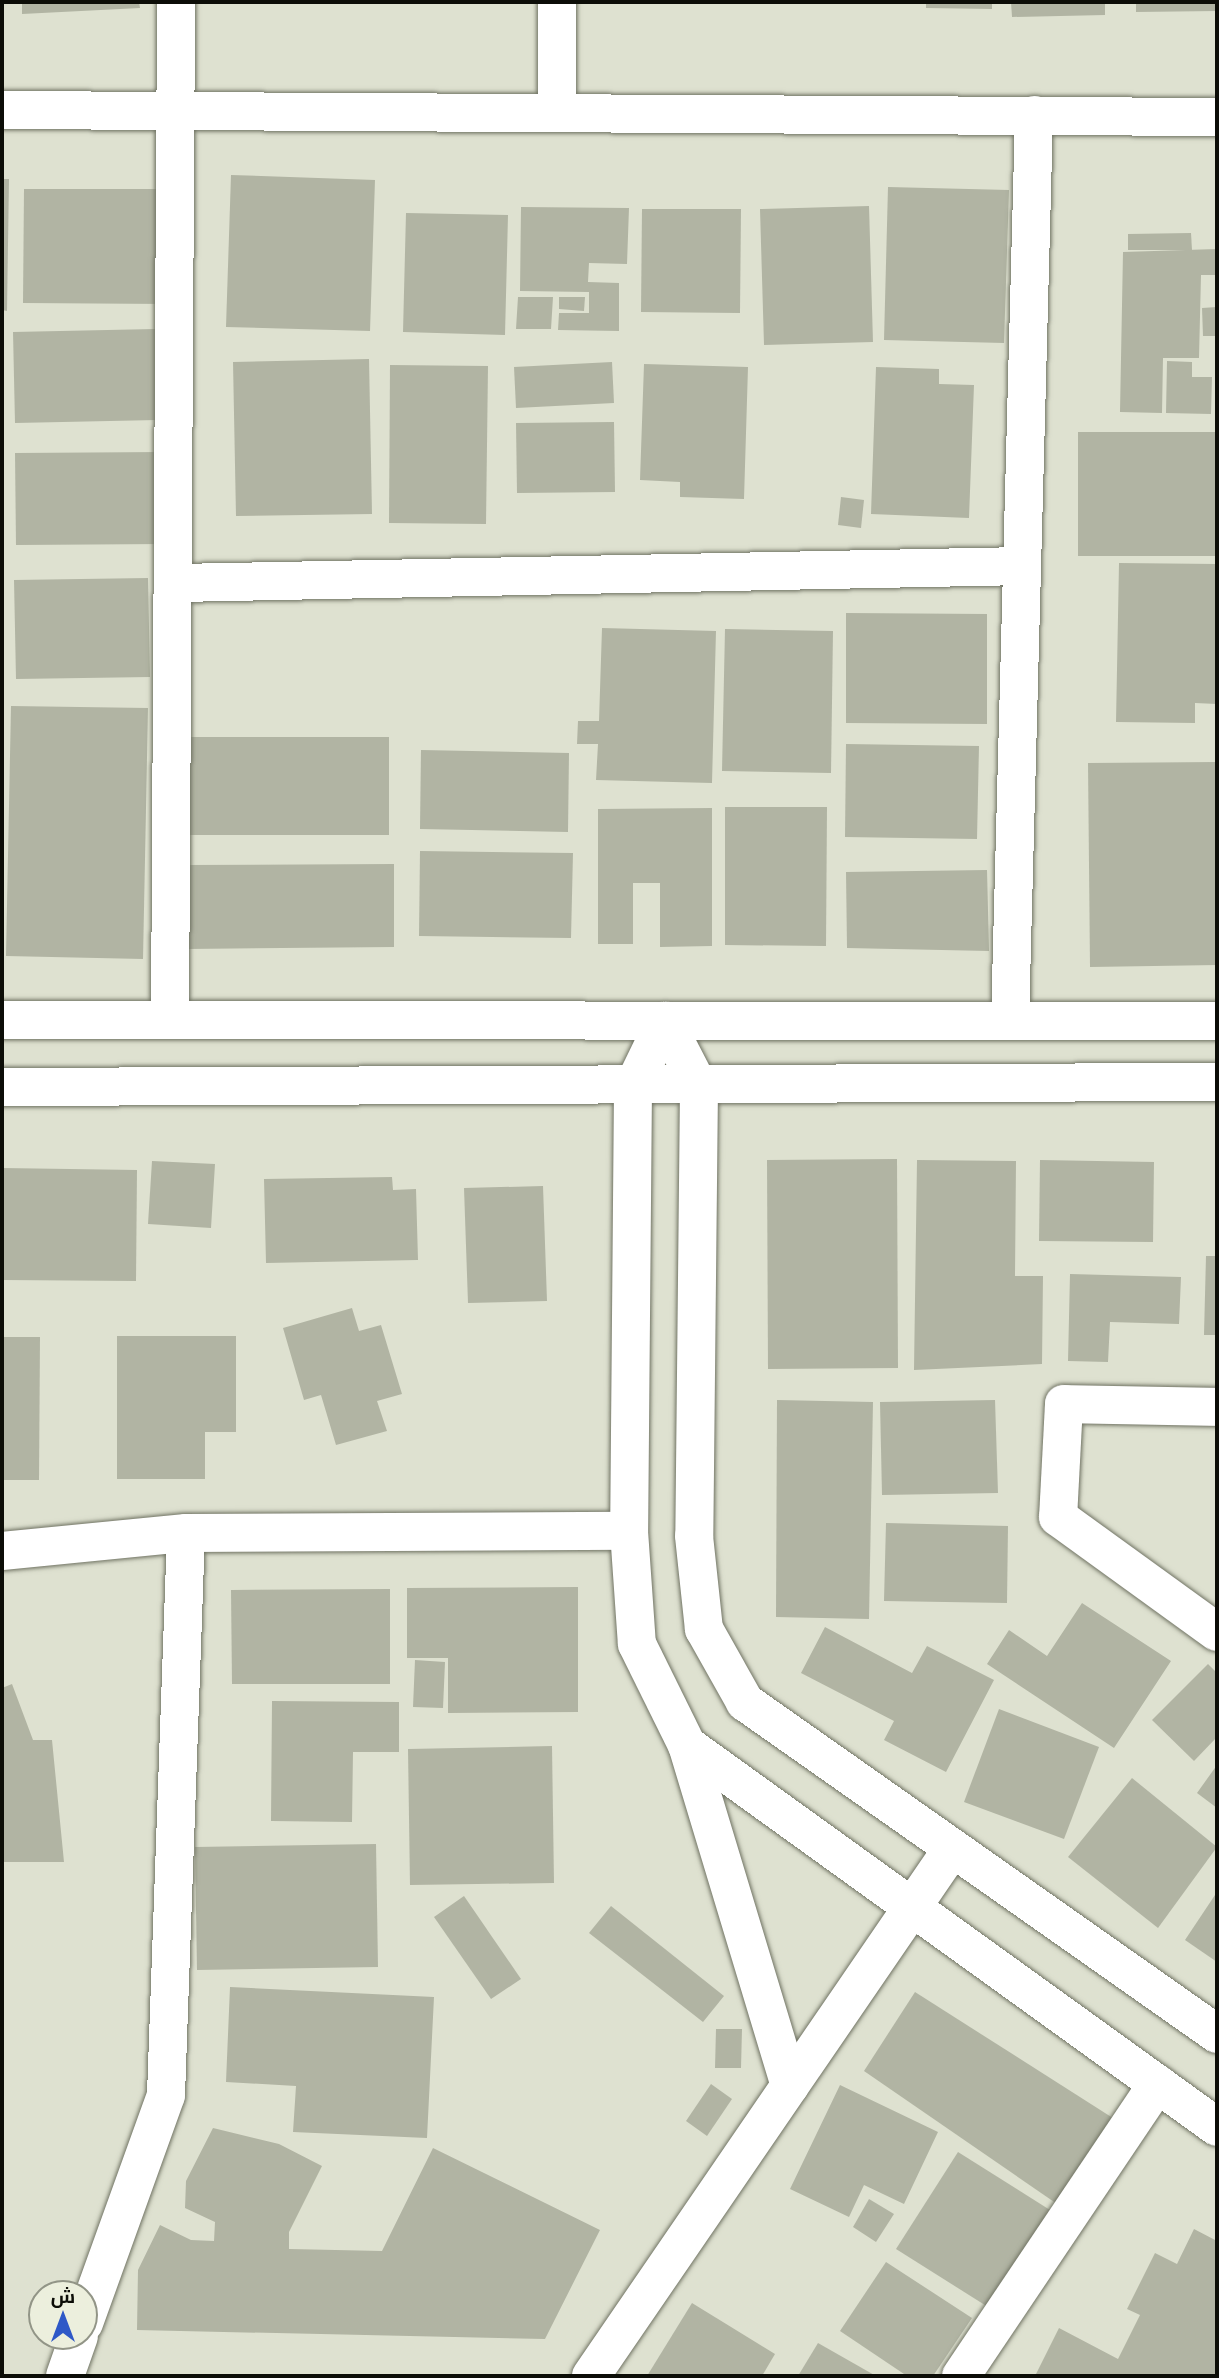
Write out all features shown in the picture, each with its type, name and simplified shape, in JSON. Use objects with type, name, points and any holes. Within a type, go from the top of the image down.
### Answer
[{"type":"street","points":[[170,1020],[178,583],[176,2]]},
{"type":"street","points":[[557,2],[557,112]]},
{"type":"street","points":[[2,110],[1217,117]]},
{"type":"street","points":[[1010,1021],[1034,115]]},
{"type":"street","points":[[178,583],[1022,566]]},
{"type":"street","points":[[2,1020],[1217,1021]]},
{"type":"street","points":[[666,1021],[699,1087],[694,1535],[704,1629],[745,1702],[1217,2034]]},
{"type":"street","points":[[666,1021],[633,1087],[629,1531],[637,1644],[687,1745],[790,2086]]},
{"type":"street","points":[[2,1087],[699,1087],[1217,1082]]},
{"type":"street","points":[[1217,1407],[1064,1404],[1058,1517],[1217,1632]]},
{"type":"street","points":[[2,1551],[187,1533],[629,1531]]},
{"type":"street","points":[[98,2284],[166,2095],[187,1533]]},
{"type":"street","points":[[687,1745],[909,1910],[1217,2127]]},
{"type":"street","points":[[590,2372],[952,1849]]},
{"type":"street","points":[[961,2376],[1157,2084]]},
{"type":"street","points":[[65,2376],[74,2350]]},
{"type":"building","points":[[22,2],[139,2],[140,8],[22,14]]},
{"type":"building","points":[[926,2],[992,2],[992,9],[926,8]]},
{"type":"building","points":[[1011,2],[1105,2],[1105,15],[1012,17]]},
{"type":"building","points":[[1136,2],[1217,2],[1217,11],[1136,12]]},
{"type":"building","points":[[231,175],[375,180],[370,331],[226,327]]},
{"type":"building","points":[[2,179],[9,179],[7,311],[2,310]]},
{"type":"building","points":[[888,187],[1009,190],[1004,343],[884,340]]},
{"type":"building","points":[[24,189],[167,189],[167,304],[23,303]]},
{"type":"building","points":[[869,206],[873,342],[764,345],[760,209]]},
{"type":"building","points":[[521,207],[629,208],[627,264],[589,263],[588,282],[619,283],[619,331],[558,330],[559,313],[589,313],[589,292],[520,291]]},
{"type":"building","points":[[642,209],[741,209],[740,313],[641,312]]},
{"type":"building","points":[[406,213],[508,215],[505,335],[403,332]]},
{"type":"building","points":[[1191,233],[1192,250],[1128,250],[1128,234]]},
{"type":"building","points":[[1217,249],[1217,275],[1201,275],[1199,358],[1163,358],[1162,413],[1120,412],[1123,252]]},
{"type":"building","points":[[518,297],[553,297],[551,329],[516,329]]},
{"type":"building","points":[[559,297],[585,297],[584,311],[559,309]]},
{"type":"building","points":[[1217,307],[1217,336],[1203,336],[1202,308]]},
{"type":"building","points":[[155,329],[157,420],[15,423],[13,332]]},
{"type":"building","points":[[369,359],[372,514],[236,516],[233,362]]},
{"type":"building","points":[[1167,361],[1192,362],[1192,377],[1212,377],[1211,414],[1166,413]]},
{"type":"building","points":[[612,362],[614,403],[516,408],[514,367]]},
{"type":"building","points":[[644,364],[748,367],[744,499],[680,497],[680,482],[640,480]]},
{"type":"building","points":[[390,365],[488,366],[486,524],[389,523]]},
{"type":"building","points":[[876,367],[939,369],[939,384],[974,385],[969,518],[871,514]]},
{"type":"building","points":[[614,422],[615,492],[517,493],[516,423]]},
{"type":"building","points":[[1078,432],[1217,432],[1217,556],[1078,556]]},
{"type":"building","points":[[163,452],[165,544],[16,545],[15,453]]},
{"type":"building","points":[[841,497],[864,500],[861,528],[838,525]]},
{"type":"building","points":[[1119,563],[1217,564],[1217,704],[1195,703],[1195,723],[1116,722]]},
{"type":"building","points":[[148,578],[150,677],[16,679],[14,580]]},
{"type":"building","points":[[846,613],[987,614],[987,724],[846,723]]},
{"type":"building","points":[[602,628],[716,631],[712,783],[596,780],[598,744],[577,744],[578,721],[599,721]]},
{"type":"building","points":[[725,629],[833,631],[831,773],[722,771]]},
{"type":"building","points":[[11,706],[148,708],[143,959],[6,956]]},
{"type":"building","points":[[190,737],[389,737],[389,835],[190,835]]},
{"type":"building","points":[[846,744],[979,746],[977,839],[845,837]]},
{"type":"building","points":[[421,750],[569,753],[568,832],[420,829]]},
{"type":"building","points":[[1217,762],[1217,965],[1090,967],[1088,763]]},
{"type":"building","points":[[725,807],[827,807],[826,946],[725,945]]},
{"type":"building","points":[[712,808],[712,946],[660,947],[660,883],[633,883],[633,944],[598,944],[598,809]]},
{"type":"building","points":[[420,851],[573,853],[571,938],[419,936]]},
{"type":"building","points":[[394,864],[394,947],[187,949],[187,865]]},
{"type":"building","points":[[987,870],[989,951],[847,948],[846,872]]},
{"type":"building","points":[[897,1159],[898,1368],[768,1369],[767,1160]]},
{"type":"building","points":[[917,1160],[1016,1161],[1015,1276],[1043,1276],[1042,1364],[914,1370]]},
{"type":"building","points":[[1040,1160],[1154,1162],[1153,1242],[1039,1241]]},
{"type":"building","points":[[152,1161],[215,1164],[211,1228],[148,1224]]},
{"type":"building","points":[[2,1168],[137,1170],[136,1281],[2,1280]]},
{"type":"building","points":[[392,1177],[393,1190],[416,1189],[418,1260],[266,1263],[264,1179]]},
{"type":"building","points":[[543,1186],[547,1301],[468,1303],[464,1188]]},
{"type":"building","points":[[1206,1256],[1217,1256],[1217,1335],[1204,1335]]},
{"type":"building","points":[[1070,1274],[1181,1277],[1179,1324],[1110,1322],[1108,1362],[1068,1361]]},
{"type":"building","points":[[352,1308],[359,1331],[381,1325],[402,1394],[377,1401],[387,1431],[336,1445],[321,1395],[304,1400],[283,1328]]},
{"type":"building","points":[[117,1336],[236,1336],[236,1432],[205,1432],[205,1479],[117,1479]]},
{"type":"building","points":[[2,1337],[40,1337],[39,1480],[2,1480]]},
{"type":"building","points":[[777,1400],[873,1402],[869,1619],[776,1617]]},
{"type":"building","points":[[995,1400],[998,1493],[882,1495],[880,1402]]},
{"type":"building","points":[[886,1523],[1008,1526],[1007,1603],[884,1601]]},
{"type":"building","points":[[578,1587],[578,1712],[448,1713],[448,1658],[407,1658],[407,1588]]},
{"type":"building","points":[[390,1589],[390,1684],[232,1684],[231,1590]]},
{"type":"building","points":[[1082,1603],[1171,1661],[1114,1748],[987,1664],[1009,1630],[1047,1656]]},
{"type":"building","points":[[825,1627],[912,1673],[927,1646],[994,1680],[946,1772],[884,1740],[894,1721],[801,1673]]},
{"type":"building","points":[[415,1660],[445,1662],[443,1708],[413,1707]]},
{"type":"building","points":[[1208,1664],[1217,1673],[1217,1737],[1194,1761],[1152,1720]]},
{"type":"building","points":[[12,1684],[33,1740],[52,1740],[64,1862],[2,1862],[2,1688]]},
{"type":"building","points":[[272,1701],[399,1702],[399,1752],[353,1752],[352,1822],[271,1821]]},
{"type":"building","points":[[999,1709],[1099,1747],[1064,1839],[964,1802]]},
{"type":"building","points":[[552,1746],[554,1883],[410,1885],[408,1749]]},
{"type":"building","points":[[1217,1765],[1217,1808],[1197,1793]]},
{"type":"building","points":[[1132,1778],[1217,1847],[1158,1928],[1068,1857]]},
{"type":"building","points":[[376,1844],[378,1967],[197,1970],[195,1847]]},
{"type":"building","points":[[1217,1892],[1217,1962],[1185,1940]]},
{"type":"building","points":[[464,1896],[521,1979],[491,1999],[434,1917]]},
{"type":"building","points":[[611,1906],[724,1996],[703,2022],[589,1933]]},
{"type":"building","points":[[230,1987],[434,1997],[427,2138],[293,2132],[296,2086],[226,2082]]},
{"type":"building","points":[[915,1992],[1116,2120],[1060,2206],[864,2071]]},
{"type":"building","points":[[716,2029],[742,2029],[741,2068],[715,2068]]},
{"type":"building","points":[[711,2084],[732,2099],[707,2136],[686,2121]]},
{"type":"building","points":[[840,2085],[938,2132],[904,2204],[864,2185],[849,2217],[790,2189]]},
{"type":"building","points":[[213,2128],[279,2144],[322,2166],[289,2232],[289,2249],[382,2251],[433,2148],[600,2230],[545,2339],[137,2330],[138,2270],[160,2225],[191,2240],[214,2241],[215,2222],[185,2208],[186,2181]]},
{"type":"building","points":[[958,2152],[1050,2210],[988,2307],[896,2249]]},
{"type":"building","points":[[869,2199],[894,2214],[876,2242],[853,2227]]},
{"type":"building","points":[[1194,2229],[1217,2241],[1217,2376],[1035,2376],[1059,2328],[1118,2359],[1140,2315],[1127,2309],[1155,2253],[1177,2264]]},
{"type":"building","points":[[886,2262],[972,2318],[933,2376],[907,2376],[840,2331]]},
{"type":"building","points":[[692,2303],[775,2354],[762,2376],[647,2376]]},
{"type":"building","points":[[818,2343],[876,2376],[798,2376]]}]
